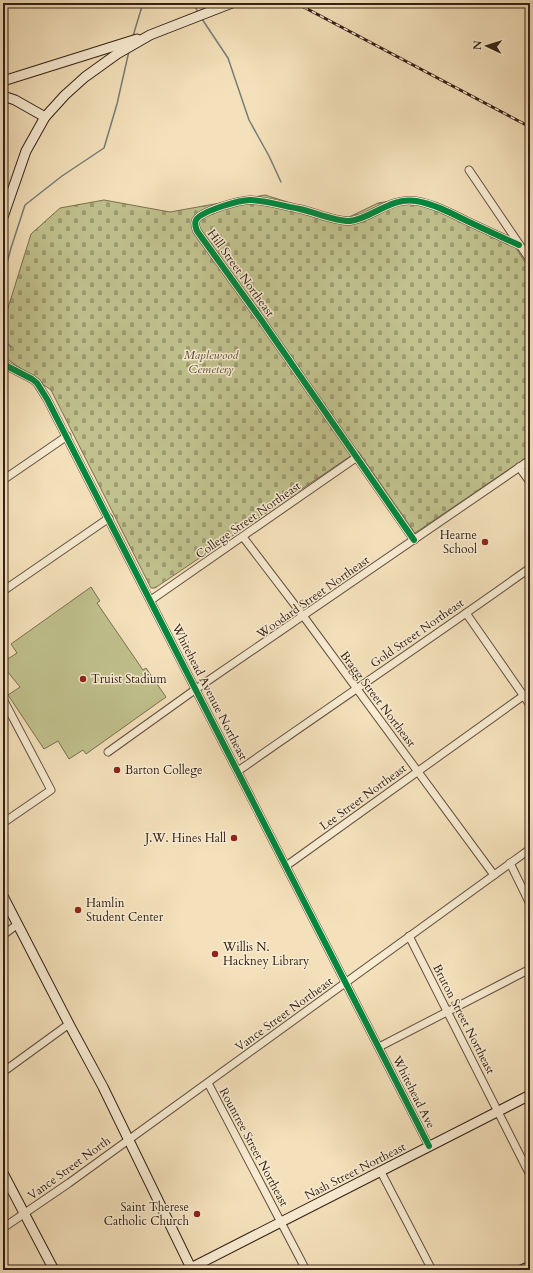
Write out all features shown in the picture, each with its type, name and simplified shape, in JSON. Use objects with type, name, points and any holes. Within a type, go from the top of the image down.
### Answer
[{"type":"main road","points":[[3,80],[150,35],[232,3]]},
{"type":"main road","points":[[3,218],[26,151],[45,117],[65,95],[85,77],[117,54],[150,35]]},
{"type":"main road","points":[[3,96],[15,100],[45,117]]},
{"type":"main road","points":[[3,896],[103,1087],[190,1269]]},
{"type":"main road","name":"Nash Street Northeast","points":[[190,1269],[530,1095]]},
{"type":"main road","points":[[3,1173],[54,1270]]},
{"type":"main road","points":[[522,1270],[530,1266]]},
{"type":"street","points":[[469,170],[530,260]]},
{"type":"street","name":"Hill Street Northeast","points":[[414,540],[262,321],[197,231],[195,226],[196,220],[200,216],[241,200],[262,201],[343,221],[351,221],[362,217],[389,204],[402,201],[416,201],[444,210],[519,245]]},
{"type":"street","name":"Whitehead Avenue Northeast","points":[[3,364],[32,379],[37,383],[47,398],[379,1047]]},
{"type":"street","points":[[3,480],[67,436]]},
{"type":"street","name":"College Street Northeast","points":[[151,600],[357,457]]},
{"type":"street","name":"Woodard Street Northeast","points":[[108,752],[196,689],[304,617],[530,460]]},
{"type":"street","points":[[520,467],[530,482]]},
{"type":"street","points":[[3,591],[109,518]]},
{"type":"street","name":"Bragg Street Northeast","points":[[243,536],[357,688],[494,876]]},
{"type":"street","name":"Gold Street Northeast","points":[[238,771],[530,568]]},
{"type":"street","points":[[466,613],[530,705]]},
{"type":"street","name":"Lee Street Northeast","points":[[286,866],[530,691]]},
{"type":"street","points":[[3,701],[51,790],[3,823]]},
{"type":"street","name":"Vance Street Northeast","points":[[128,1139],[530,849]]},
{"type":"street","points":[[510,863],[530,904]]},
{"type":"street","points":[[3,935],[18,924]]},
{"type":"street","name":"Bruton Street Northeast","points":[[409,936],[530,1175]]},
{"type":"street","points":[[379,1047],[530,969]]},
{"type":"street","points":[[3,1072],[69,1024]]},
{"type":"street","name":"Whitehead Ave","points":[[379,1047],[429,1146]]},
{"type":"street","name":"Rountree Street Northeast","points":[[208,1082],[306,1270]]},
{"type":"street","name":"Vance Street North","points":[[3,1228],[128,1139]]},
{"type":"street","points":[[381,1172],[432,1270]]},
{"type":"green space","name":"Maplewood Cemetery","points":[[265,195],[320,212],[347,218],[378,203],[409,198],[496,232],[516,248],[530,270],[530,455],[415,533],[358,451],[155,588],[151,588],[51,390],[3,356],[3,324],[31,234],[60,208],[104,200],[170,212]]},
{"type":"green space","name":"Truist Stadium","points":[[91,587],[100,601],[97,603],[143,670],[146,668],[166,697],[86,754],[83,750],[69,759],[58,741],[44,749],[8,695],[20,687],[3,666],[3,662],[17,653],[11,644]]},
{"type":"waterway","points":[[133,36],[143,3]]},
{"type":"waterway","points":[[193,3],[198,12]]},
{"type":"waterway","points":[[202,19],[228,58],[249,120],[269,156],[281,182]]},
{"type":"waterway","points":[[3,278],[25,205],[62,176],[104,148],[117,104],[129,51]]},
{"type":"waterway","points":[[3,339],[11,347]]},
{"type":"railway","points":[[296,3],[530,127]]},
{"type":"cycle path","points":[[414,540],[262,321],[197,231],[195,221],[213,209],[247,200],[270,202],[345,221],[358,219],[398,202],[416,201],[442,209],[519,245]]},
{"type":"cycle path","points":[[3,364],[32,379],[37,383],[47,399],[429,1146]]},
{"type":"place","name":"Hearne School","points":[[485,542]]},
{"type":"place","name":"Truist Stadium","points":[[83,679]]},
{"type":"place","name":"Barton College","points":[[117,770]]},
{"type":"place","name":"J.W. Hines Hall","points":[[234,838]]},
{"type":"place","name":"Hamlin Student Center","points":[[78,910]]},
{"type":"place","name":"Willis N. Hackney Library","points":[[215,954]]},
{"type":"place","name":"Saint Therese Catholic Church","points":[[197,1214]]}]
